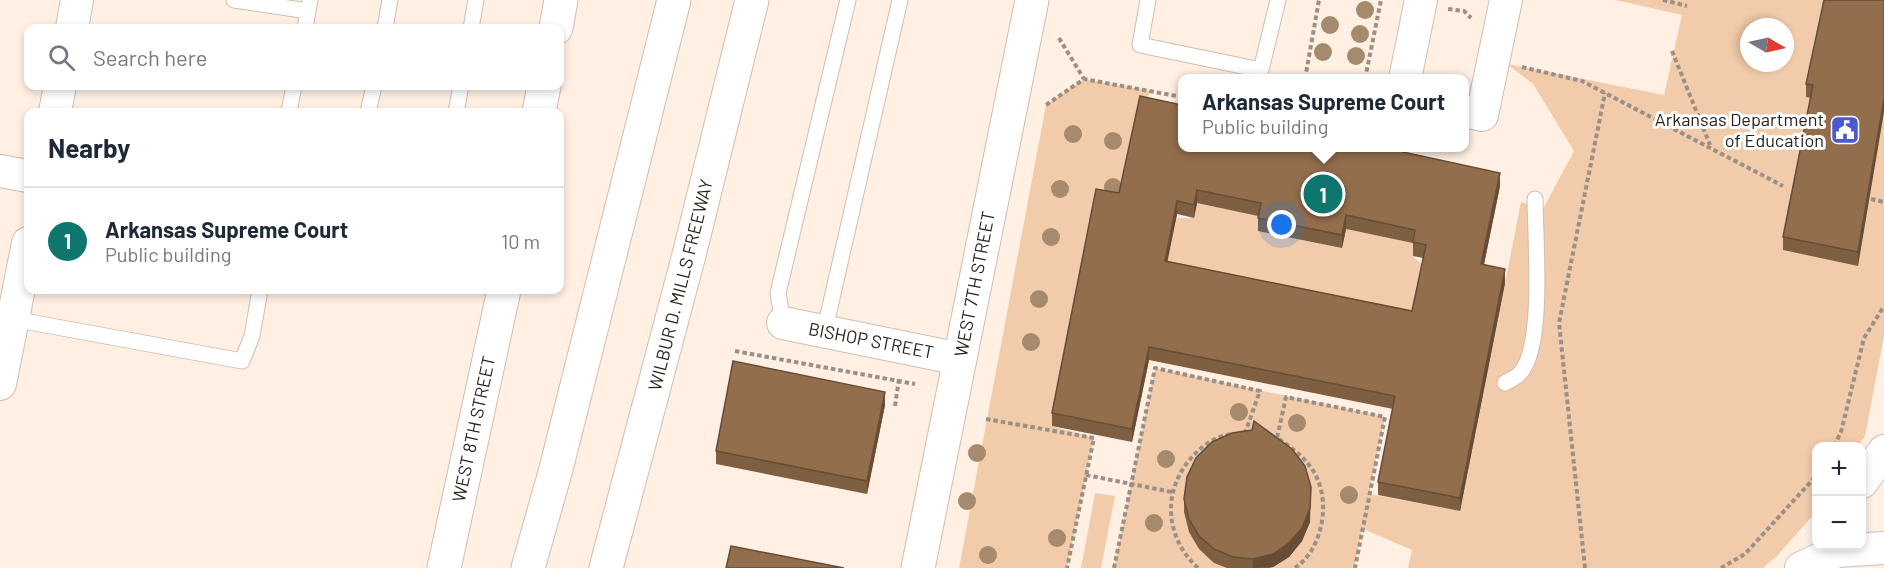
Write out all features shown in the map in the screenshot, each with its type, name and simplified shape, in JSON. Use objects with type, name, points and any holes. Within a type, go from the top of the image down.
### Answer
[{"type":"main road","points":[[557,24],[561,0]]},
{"type":"main road","points":[[528,568],[556,469],[674,0]]},
{"type":"main road","name":"WILBUR D. MILLS FREEWAY","points":[[606,568],[688,261],[752,0]]},
{"type":"main road","name":"WEST 7TH STREET","points":[[918,568],[1032,0]]},
{"type":"main road","points":[[540,108],[543,90]]},
{"type":"main road","name":"WEST 8TH STREET","points":[[444,568],[503,294]]},
{"type":"street","points":[[73,24],[77,0]]},
{"type":"street","points":[[1406,74],[1421,0]]},
{"type":"street","points":[[1469,112],[1482,116],[1506,0]]},
{"type":"street","points":[[56,108],[59,90]]},
{"type":"street","points":[[0,171],[24,175]]},
{"type":"street","points":[[0,384],[24,263]]},
{"type":"street","name":"BISHOP STREET","points":[[783,323],[960,359]]},
{"type":"street","points":[[1866,477],[1884,452]]},
{"type":"street","points":[[1799,568],[1837,550],[1884,548]]},
{"type":"street","points":[[1799,568],[1812,549]]},
{"type":"lane","points":[[234,0],[309,6],[306,24]]},
{"type":"lane","points":[[386,24],[390,0]]},
{"type":"lane","points":[[472,24],[476,0]]},
{"type":"lane","points":[[783,323],[778,293],[848,0]]},
{"type":"lane","points":[[824,333],[900,0]]},
{"type":"lane","points":[[1148,0],[1140,45],[1261,70],[1278,0]]},
{"type":"lane","points":[[290,108],[293,90]]},
{"type":"lane","points":[[369,108],[373,90]]},
{"type":"lane","points":[[457,108],[460,90]]},
{"type":"lane","points":[[1505,383],[1521,373],[1531,347],[1537,309],[1536,200]]},
{"type":"lane","points":[[13,319],[242,361],[252,336],[259,294]]},
{"type":"path","points":[[1306,74],[1319,0]]},
{"type":"path","points":[[1366,74],[1381,0]]},
{"type":"path","points":[[1663,0],[1687,6]]},
{"type":"path","points":[[1059,38],[1084,80]]},
{"type":"path","points":[[1672,51],[1710,146]]},
{"type":"path","points":[[1516,66],[1582,81],[1710,146],[1782,186]]},
{"type":"path","points":[[1046,105],[1084,80],[1178,96]]},
{"type":"path","points":[[1585,568],[1559,323],[1605,93]]},
{"type":"path","points":[[1871,200],[1884,202]]},
{"type":"path","points":[[1836,442],[1864,338],[1884,306]]},
{"type":"path","points":[[735,351],[915,384]]},
{"type":"path","points":[[1114,568],[1155,368],[1260,391],[1247,433],[1227,434],[1204,445],[1186,462],[1172,492],[1170,509],[1174,534],[1185,556],[1198,568]]},
{"type":"path","points":[[1295,568],[1314,545],[1323,521],[1322,496],[1314,472],[1298,452],[1277,438],[1286,397],[1385,417],[1355,568]]},
{"type":"path","points":[[986,419],[1094,438],[1067,568]]},
{"type":"path","points":[[1086,475],[1172,492]]},
{"type":"path","points":[[1721,568],[1744,554],[1812,480]]},
{"type":"shaded area","points":[[1616,0],[1826,0],[1807,97],[1884,110],[1884,336],[1865,436],[1861,442],[1812,442],[1812,517],[1777,556],[1763,568],[1408,568],[1412,550],[1363,529],[1363,526],[1354,568],[1114,568],[1155,368],[1385,417],[1369,494],[1460,511],[1521,202],[1543,209],[1574,151],[1533,84],[1507,64],[1664,95],[1682,15]]},
{"type":"shaded area","points":[[1084,79],[1151,91],[1140,109],[1126,176],[1052,426],[1094,438],[1067,568],[959,568],[1046,105]]},
{"type":"shaded area","points":[[1197,203],[1261,216],[1342,248],[1346,229],[1415,243],[1413,256],[1424,266],[1412,324],[1165,274],[1176,218],[1194,218]]},
{"type":"shaded area","points":[[1095,493],[1115,496],[1101,568],[1081,568]]},
{"type":"building","name":"Arkansas Department of Education","points":[[1824,0],[1884,0],[1884,99],[1858,252],[1783,237],[1813,85],[1806,84]]},
{"type":"building","points":[[1140,96],[1178,104],[1178,152],[1403,152],[1500,173],[1481,264],[1505,269],[1460,498],[1378,482],[1395,396],[1149,347],[1132,429],[1052,413],[1096,189],[1119,193]],"holes":[[[1197,190],[1261,203],[1258,218],[1342,235],[1346,215],[1415,230],[1413,242],[1426,245],[1412,311],[1165,261],[1177,201],[1194,205]]]},
{"type":"building","points":[[733,361],[885,392],[867,481],[716,451]]},
{"type":"building","points":[[1254,421],[1292,449],[1305,466],[1311,487],[1310,508],[1302,528],[1289,543],[1273,554],[1253,559],[1233,557],[1214,549],[1199,536],[1189,519],[1184,499],[1187,477],[1196,458],[1212,442],[1232,433],[1252,430]]},
{"type":"building","points":[[731,546],[844,568],[726,568]]},
{"type":"place","name":"Arkansas Department of Education","points":[[1845,130]]},
{"type":"place","name":"Arkansas Supreme Court","points":[[1323,194]]}]
